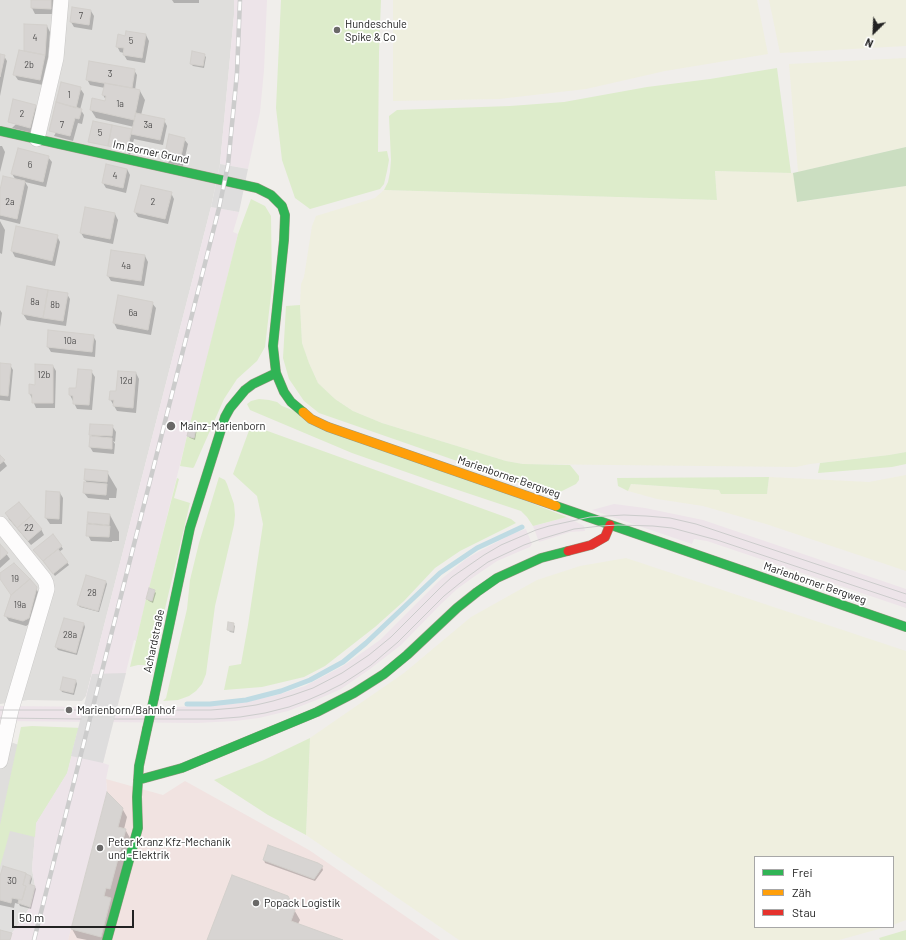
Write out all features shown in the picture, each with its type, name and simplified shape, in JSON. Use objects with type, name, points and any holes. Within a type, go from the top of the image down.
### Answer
[{"type":"street","points":[[37,139],[56,58],[61,0]]},
{"type":"street","name":"Im Borner Grund","points":[[0,131],[257,188],[271,195],[282,206],[285,215]]},
{"type":"street","name":"Marienborner Bergweg","points":[[285,215],[284,240],[273,346],[276,373],[284,392],[291,402],[311,419],[610,525],[906,627]]},
{"type":"street","name":"Achardstraße","points":[[108,940],[138,828],[139,766],[190,528],[225,417],[230,408],[245,390],[263,378],[276,373]]},
{"type":"street","points":[[0,524],[44,579],[47,589],[11,710],[0,761]]},
{"type":"street","points":[[138,780],[182,768],[317,712],[354,693],[384,674],[407,656],[457,608],[497,578],[541,558],[591,545],[605,537],[610,525]]},
{"type":"shaded area","points":[[0,0],[234,0],[234,15],[220,164],[211,207],[86,696],[82,701],[28,700],[0,704]]},
{"type":"shaded area","points":[[234,0],[267,0],[264,70],[260,112],[248,169],[220,164],[234,15]]},
{"type":"shaded area","points":[[211,207],[239,212],[233,232],[238,234],[209,351],[194,438],[187,436],[136,641],[134,640],[120,696],[86,696]]},
{"type":"shaded area","points":[[614,504],[645,508],[703,520],[906,589],[906,608],[707,541],[694,539],[692,544],[592,510]]},
{"type":"shaded area","points":[[567,517],[584,526],[585,531],[570,532],[539,542],[533,526]]},
{"type":"shaded area","points":[[526,529],[532,544],[530,547],[497,561],[457,589],[401,645],[341,689],[288,711],[259,718],[197,723],[0,721],[0,706],[177,707],[242,703],[277,695],[305,686],[343,666],[380,640],[439,581],[466,559],[512,534]]},
{"type":"shaded area","points":[[77,733],[110,735],[103,763],[109,765],[106,779],[107,792],[68,940],[10,940],[12,933],[30,907],[35,886],[32,869],[36,823],[67,773]]},
{"type":"shaded area","points":[[0,738],[16,744],[71,756],[67,773],[36,823],[32,869],[35,886],[30,907],[12,933],[10,940],[0,940]]},
{"type":"shaded area","points":[[106,779],[163,795],[185,781],[309,850],[440,940],[68,940],[107,792]]},
{"type":"shaded area","points":[[12,898],[19,899],[18,903],[21,904],[12,933],[0,930],[0,900],[11,903]]},
{"type":"green space","points":[[281,0],[381,0],[378,152],[387,151],[389,160],[384,184],[380,189],[310,209],[295,198],[282,160],[276,108]]},
{"type":"green space","points":[[393,0],[757,0],[768,54],[665,71],[586,89],[499,99],[393,101]]},
{"type":"green space","points":[[769,0],[906,0],[906,46],[780,53]]},
{"type":"green space","points":[[906,58],[906,147],[798,172],[789,64]]},
{"type":"green space","points":[[777,68],[791,173],[715,171],[717,200],[384,190],[388,182],[391,160],[389,116],[397,110],[510,106],[564,102],[647,87]]},
{"type":"green space","points":[[906,147],[906,186],[797,202],[793,173]]},
{"type":"green space","points":[[715,171],[793,173],[798,202],[906,186],[906,452],[796,467],[523,464],[506,461],[382,423],[353,411],[335,399],[318,383],[302,343],[300,305],[301,284],[304,277],[312,226],[316,216],[375,198],[384,190],[717,200]]},
{"type":"green space","points":[[251,199],[265,206],[271,216],[272,286],[265,347],[257,361],[237,379],[224,399],[194,467],[180,466],[187,436],[194,438],[190,424],[238,234]]},
{"type":"green space","points":[[300,305],[302,343],[318,383],[335,399],[353,411],[382,423],[506,461],[523,464],[570,465],[579,476],[579,480],[576,484],[560,492],[552,494],[319,413],[304,401],[289,379],[283,358],[286,306]]},
{"type":"green space","points":[[259,399],[277,402],[282,406],[567,517],[533,526],[521,511],[352,453],[250,410],[247,404],[251,401]]},
{"type":"green space","points":[[251,425],[511,519],[516,523],[460,551],[435,568],[404,601],[375,627],[325,666],[304,677],[262,687],[224,690],[229,666],[241,664],[263,524],[257,496],[233,474]]},
{"type":"green space","points":[[906,452],[906,464],[892,467],[818,473],[820,463]]},
{"type":"green space","points":[[906,475],[906,571],[766,524],[703,506],[657,499],[628,491],[631,484],[719,490],[722,494],[767,494],[769,477],[869,482]]},
{"type":"green space","points":[[219,477],[225,480],[227,484],[234,504],[235,515],[215,606],[206,674],[202,684],[189,696],[178,700],[163,701],[166,698],[187,609],[190,580],[199,543]]},
{"type":"green space","points":[[769,477],[767,494],[721,494],[719,490],[631,484],[628,491],[618,486],[617,478]]},
{"type":"green space","points":[[177,478],[179,479],[174,498],[190,503],[150,672],[147,665],[130,667],[146,599],[152,600],[155,590],[149,588]]},
{"type":"green space","points":[[626,558],[906,651],[906,920],[894,925],[894,856],[754,856],[754,928],[882,928],[839,940],[459,940],[306,835],[310,738],[404,673],[471,617],[537,580],[580,566]]},
{"type":"green space","points":[[21,727],[82,728],[77,733],[67,773],[36,823],[35,837],[10,831],[0,867],[0,825]]},
{"type":"green space","points":[[310,738],[306,835],[268,815],[214,780],[262,761]]},
{"type":"green space","points":[[906,930],[906,940],[880,940],[879,938]]},
{"type":"pier","points":[[220,164],[248,169],[239,212],[211,207]]},
{"type":"pier","points":[[126,673],[103,763],[71,756],[92,674]]},
{"type":"building","points":[[31,0],[51,0],[51,9],[31,8]]},
{"type":"building","points":[[72,7],[91,10],[89,25],[70,22]]},
{"type":"building","points":[[24,24],[47,25],[45,55],[24,51]]},
{"type":"building","points":[[126,31],[146,34],[142,58],[123,55],[124,48],[116,47],[118,34],[125,36]]},
{"type":"building","points":[[19,50],[45,55],[40,80],[13,75]]},
{"type":"building","points":[[192,51],[205,54],[203,66],[190,64]]},
{"type":"building","points":[[0,54],[5,55],[0,77]]},
{"type":"building","points":[[89,61],[135,69],[132,88],[86,80]]},
{"type":"building","points":[[61,82],[81,87],[76,108],[56,102]]},
{"type":"building","points":[[105,83],[140,90],[134,120],[90,110],[92,98],[105,101],[106,96],[102,95]]},
{"type":"building","points":[[13,99],[36,105],[30,128],[8,122]]},
{"type":"building","points":[[56,102],[82,109],[79,119],[75,118],[70,136],[49,131]]},
{"type":"building","points":[[136,113],[165,119],[160,140],[131,134]]},
{"type":"building","points":[[93,121],[112,125],[108,146],[88,142]]},
{"type":"building","points":[[112,125],[132,129],[127,150],[108,146]]},
{"type":"building","points":[[169,134],[185,138],[180,161],[164,158]]},
{"type":"building","points":[[18,148],[49,156],[43,182],[11,174]]},
{"type":"building","points":[[106,164],[127,169],[123,188],[102,183]]},
{"type":"building","points":[[3,176],[25,181],[17,219],[0,215],[0,190]]},
{"type":"building","points":[[141,185],[172,192],[165,219],[134,212]]},
{"type":"building","points":[[85,207],[115,213],[110,239],[80,233]]},
{"type":"building","points":[[16,226],[58,235],[52,261],[11,251]]},
{"type":"building","points":[[111,250],[145,255],[141,281],[107,276]]},
{"type":"building","points":[[27,286],[48,290],[43,318],[22,314]]},
{"type":"building","points":[[48,290],[68,293],[63,321],[43,318]]},
{"type":"building","points":[[118,295],[153,302],[148,330],[113,323]]},
{"type":"building","points":[[48,330],[94,335],[92,352],[47,347]]},
{"type":"building","points":[[0,363],[11,364],[8,396],[0,395]]},
{"type":"building","points":[[35,364],[53,365],[53,403],[32,403],[32,394],[29,394],[29,384],[35,385]]},
{"type":"building","points":[[78,369],[92,370],[89,405],[73,404],[73,396],[69,395],[69,388],[76,388]]},
{"type":"building","points":[[118,371],[136,372],[133,408],[113,406],[114,400],[109,400],[110,391],[116,391]]},
{"type":"building","points":[[90,424],[113,425],[112,436],[89,435]]},
{"type":"building","points":[[190,424],[197,425],[194,438],[187,436]]},
{"type":"building","points":[[90,436],[112,438],[112,449],[89,447]]},
{"type":"building","points":[[0,455],[5,460],[0,464]]},
{"type":"building","points":[[85,469],[108,471],[107,482],[84,480]]},
{"type":"building","points":[[84,482],[107,484],[106,495],[83,493]]},
{"type":"building","points":[[46,491],[60,492],[59,519],[45,518]]},
{"type":"building","points":[[19,502],[31,516],[17,528],[5,513]]},
{"type":"building","points":[[88,512],[110,514],[109,525],[87,523]]},
{"type":"building","points":[[31,516],[42,529],[28,541],[17,528]]},
{"type":"building","points":[[87,524],[110,526],[109,537],[86,536]]},
{"type":"building","points":[[53,534],[62,546],[43,561],[33,550]]},
{"type":"building","points":[[0,544],[8,553],[0,560]]},
{"type":"building","points":[[58,549],[68,562],[53,574],[43,561]]},
{"type":"building","points":[[14,563],[30,579],[11,595],[0,579],[0,573]]},
{"type":"building","points":[[86,575],[106,581],[98,611],[77,605]]},
{"type":"building","points":[[30,579],[37,587],[29,618],[23,621],[4,616],[11,595]]},
{"type":"building","points":[[149,588],[155,590],[152,601],[146,599]]},
{"type":"building","points":[[64,618],[84,623],[76,653],[55,647]]},
{"type":"building","points":[[228,622],[234,623],[233,631],[227,630]]},
{"type":"building","points":[[63,677],[76,680],[73,693],[60,690]]},
{"type":"building","points":[[107,792],[123,808],[118,827],[126,829],[110,889],[106,888],[104,896],[111,898],[101,937],[71,929]]},
{"type":"building","points":[[268,845],[323,866],[314,879],[263,860]]},
{"type":"building","points":[[3,866],[26,873],[23,885],[26,886],[22,900],[12,898],[11,903],[0,900],[0,876]]},
{"type":"building","points":[[26,874],[31,876],[29,884],[35,886],[30,907],[18,903],[19,899],[22,900],[26,886],[23,885]]},
{"type":"building","name":"Popack Logistik","points":[[232,875],[288,896],[295,910],[291,921],[343,940],[207,940]]},
{"type":"building","points":[[0,930],[12,933],[10,940],[0,940]]},
{"type":"waterway","points":[[187,704],[210,704],[246,700],[281,691],[310,680],[343,662],[366,643],[440,573],[477,548],[522,527]]},
{"type":"tram line","points":[[116,710],[211,710],[235,708],[273,701],[313,688],[342,673],[369,655],[391,637],[452,577],[484,555],[501,545],[536,530],[590,517],[624,515],[646,516],[670,518],[696,524],[906,594]]},
{"type":"tram line","points":[[114,719],[214,719],[240,717],[265,713],[289,707],[308,700],[342,684],[371,665],[398,642],[444,596],[488,562],[524,545],[574,529],[618,525],[672,528],[717,540],[906,603]]},
{"type":"tram line","points":[[0,710],[83,710]]},
{"type":"tram line","points":[[0,718],[81,719]]},
{"type":"railway","points":[[34,940],[219,208],[228,165],[237,73],[240,0]]},
{"type":"traffic: fast","points":[[0,131],[257,188],[271,195],[282,206],[285,215],[284,240],[273,346],[276,373],[284,392],[291,402],[303,412]]},
{"type":"traffic: fast","points":[[154,698],[190,528],[225,417],[230,408],[245,390],[253,384],[276,373]]},
{"type":"traffic: fast","points":[[556,506],[906,627]]},
{"type":"traffic: fast","points":[[138,780],[182,768],[317,712],[354,693],[384,674],[407,655],[457,608],[497,578],[541,558],[568,551]]},
{"type":"traffic: fast","points":[[147,729],[154,698]]},
{"type":"traffic: fast","points":[[107,940],[138,828],[137,797],[139,766],[147,729]]},
{"type":"traffic: slow","points":[[303,412],[311,419],[328,427],[556,506]]},
{"type":"traffic: jam","points":[[568,551],[591,545],[605,537],[610,525]]},
{"type":"place","name":"Hundeschule Spike & Co","points":[[337,30]]},
{"type":"place","name":"Mainz-Marienborn","points":[[171,426]]},
{"type":"place","name":"Marienborn/Bahnhof","points":[[69,710]]},
{"type":"place","name":"Peter Kranz Kfz-Mechanik und -Elektrik","points":[[100,848]]},
{"type":"place","name":"Popack Logistik","points":[[256,903]]}]
